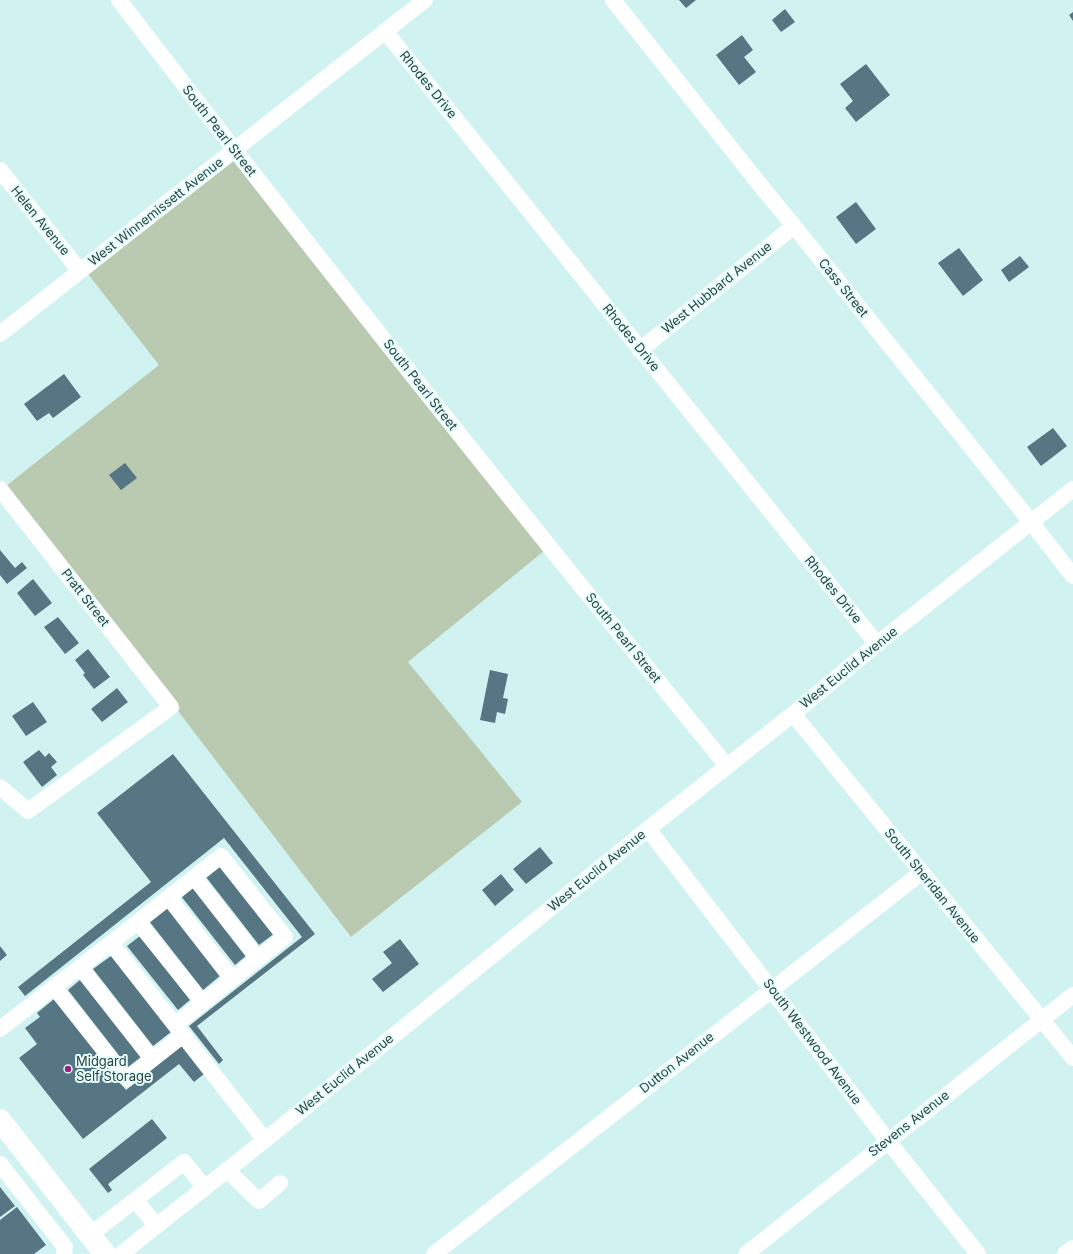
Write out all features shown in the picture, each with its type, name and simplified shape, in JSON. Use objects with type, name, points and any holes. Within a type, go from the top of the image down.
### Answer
[{"type":"highway","points":[[0,1120],[106,1254]]},
{"type":"street","name":"South Pearl Street","points":[[119,0],[234,151],[551,549],[727,766]]},
{"type":"street","name":"West Winnemissett Avenue","points":[[0,334],[425,0]]},
{"type":"street","name":"Cass Street","points":[[614,0],[765,192],[794,226],[1073,576]]},
{"type":"street","name":"Rhodes Drive","points":[[385,31],[877,644]]},
{"type":"street","name":"Helen Avenue","points":[[0,170],[80,271]]},
{"type":"street","name":"West Hubbard Avenue","points":[[640,350],[794,226]]},
{"type":"street","name":"Pratt Street","points":[[0,489],[170,707],[28,811],[0,788]]},
{"type":"street","name":"West Euclid Avenue","points":[[121,1254],[265,1140],[648,829],[793,714],[877,644],[1073,489]]},
{"type":"street","name":"South Sheridan Avenue","points":[[793,714],[1073,1058]]},
{"type":"street","name":"South Westwood Avenue","points":[[648,829],[888,1141],[978,1254]]},
{"type":"street","points":[[0,1029],[221,856],[285,937],[203,1003],[152,1059],[127,1079],[54,987]]},
{"type":"street","name":"Dutton Avenue","points":[[434,1254],[921,873]]},
{"type":"street","points":[[194,877],[258,959]]},
{"type":"street","points":[[169,898],[232,979]]},
{"type":"street","points":[[138,922],[203,1003]]},
{"type":"street","points":[[111,943],[265,1140]]},
{"type":"street","points":[[80,967],[152,1059]]},
{"type":"street","name":"Stevens Avenue","points":[[746,1254],[1073,995]]},
{"type":"street","points":[[22,1149],[1,1165],[65,1247],[64,1254]]},
{"type":"street","points":[[90,1235],[184,1162],[204,1188]]},
{"type":"street","points":[[227,1170],[259,1201],[280,1183]]},
{"type":"street","points":[[136,1200],[157,1226]]},
{"type":"street","points":[[1066,1254],[1073,1248]]},
{"type":"green space","points":[[234,161],[544,551],[408,662],[522,802],[351,937],[178,711],[180,708],[6,486],[159,365],[88,274]]},
{"type":"building","points":[[679,0],[696,0],[686,8]]},
{"type":"building","points":[[785,9],[795,22],[781,32],[772,20]]},
{"type":"building","points":[[1073,12],[1073,21],[1069,15]]},
{"type":"building","points":[[742,35],[753,50],[744,57],[756,72],[739,85],[716,55]]},
{"type":"building","points":[[866,64],[890,95],[856,122],[845,108],[853,101],[840,84]]},
{"type":"building","points":[[856,202],[876,229],[856,244],[836,217]]},
{"type":"building","points":[[959,248],[983,280],[963,296],[938,263]]},
{"type":"building","points":[[1020,256],[1029,267],[1009,282],[1001,270]]},
{"type":"building","points":[[64,374],[81,397],[53,418],[49,413],[37,421],[24,404]]},
{"type":"building","points":[[1053,428],[1067,446],[1041,466],[1027,447]]},
{"type":"building","points":[[125,463],[137,478],[121,490],[109,475]]},
{"type":"building","points":[[0,550],[15,568],[22,562],[27,568],[7,584],[0,575]]},
{"type":"building","points":[[33,579],[52,603],[35,616],[17,593]]},
{"type":"building","points":[[58,617],[79,643],[65,654],[44,627]]},
{"type":"building","points":[[88,649],[110,677],[94,689],[83,675],[85,673],[75,660]]},
{"type":"building","points":[[490,670],[508,674],[503,698],[508,699],[505,714],[497,712],[495,723],[480,720]]},
{"type":"building","points":[[117,688],[128,702],[102,722],[91,709]]},
{"type":"building","points":[[33,702],[47,722],[26,736],[12,716]]},
{"type":"building","points":[[39,750],[45,757],[49,753],[57,762],[51,767],[57,775],[42,787],[23,762]]},
{"type":"building","points":[[173,754],[315,934],[197,1026],[223,1060],[219,1064],[189,1026],[302,937],[224,838],[25,996],[18,987],[151,882],[97,813]]},
{"type":"building","points":[[540,847],[553,863],[526,884],[513,869]]},
{"type":"building","points":[[221,865],[275,933],[259,945],[206,877]]},
{"type":"building","points":[[501,874],[514,890],[495,906],[482,890]]},
{"type":"building","points":[[193,886],[247,955],[235,965],[181,896]]},
{"type":"building","points":[[167,907],[221,975],[203,990],[149,921]]},
{"type":"building","points":[[140,936],[190,1000],[178,1010],[127,946]]},
{"type":"building","points":[[400,939],[419,964],[383,992],[372,979],[392,963],[383,952]]},
{"type":"building","points":[[0,946],[7,955],[0,961]]},
{"type":"building","points":[[111,956],[171,1032],[153,1046],[93,969]]},
{"type":"building","points":[[80,980],[141,1057],[128,1067],[68,990]]},
{"type":"building","name":"Midgard Self Storage","points":[[54,999],[126,1090],[182,1046],[204,1074],[194,1082],[179,1064],[83,1139],[19,1058],[37,1044],[25,1028],[40,1017],[37,1013]]},
{"type":"building","points":[[152,1119],[167,1138],[108,1184],[112,1190],[108,1193],[89,1169]]},
{"type":"building","points":[[0,1187],[15,1206],[0,1217]]},
{"type":"building","points":[[17,1207],[46,1245],[34,1254],[0,1254],[0,1220]]},
{"type":"place","name":"Midgard Self Storage","points":[[68,1069]]}]
